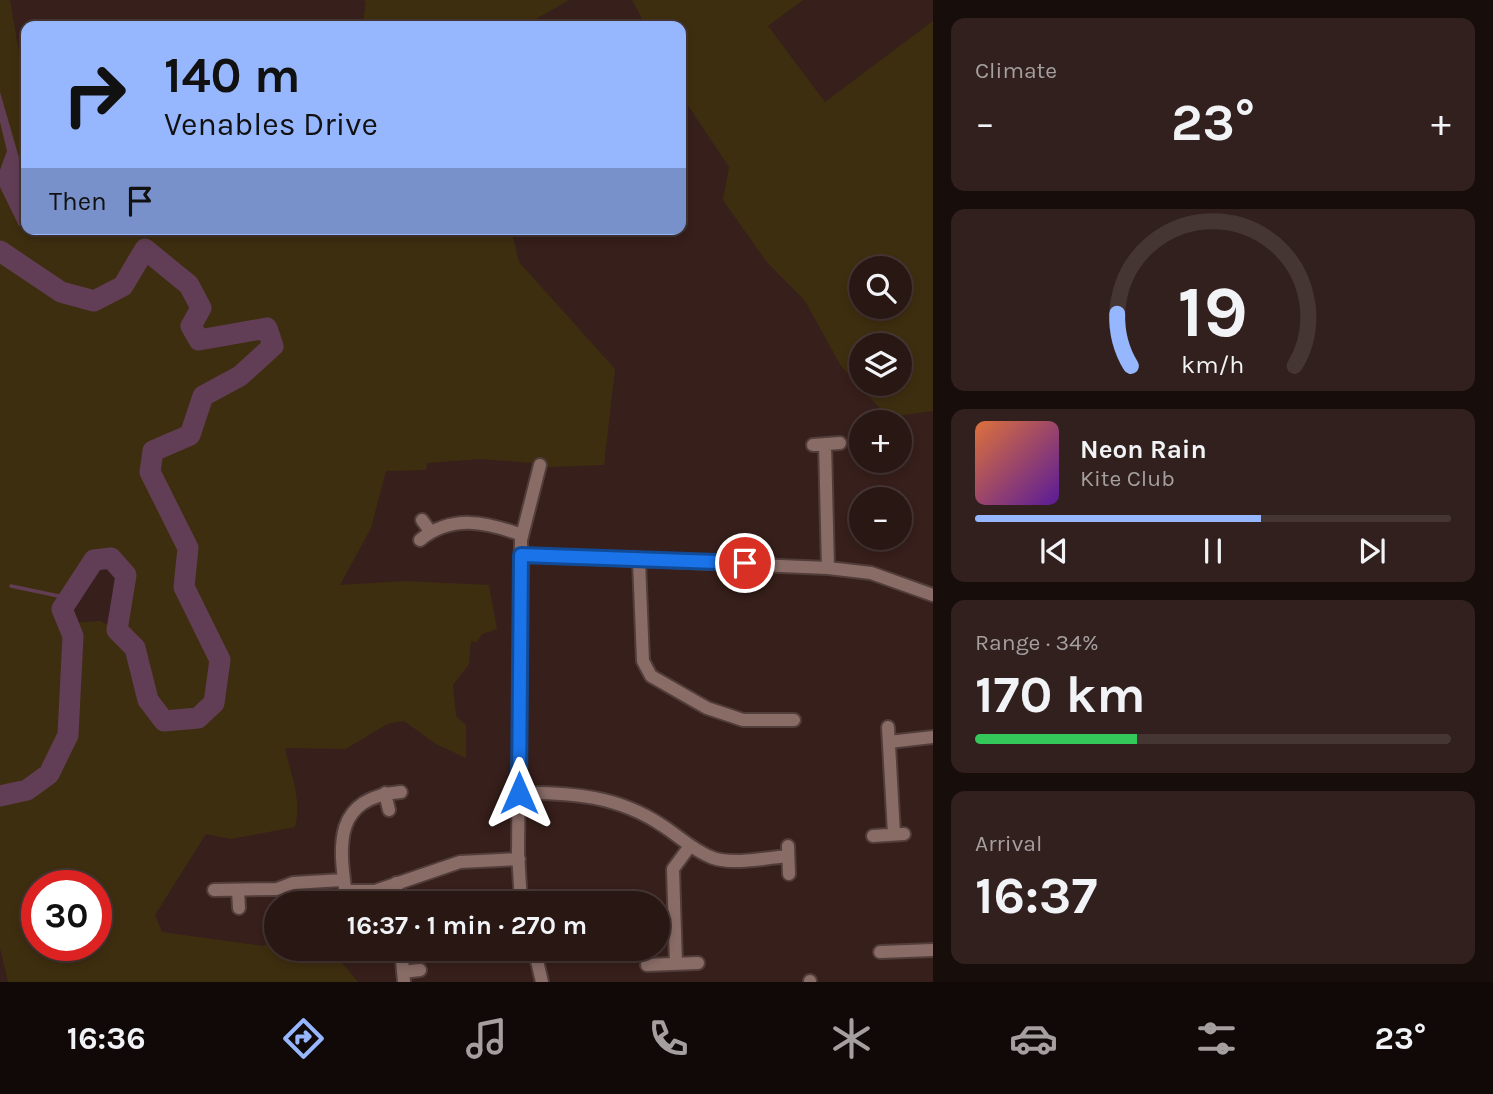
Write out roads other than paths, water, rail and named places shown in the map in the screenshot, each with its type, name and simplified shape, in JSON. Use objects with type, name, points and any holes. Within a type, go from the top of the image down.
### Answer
[{"type":"street","points":[[828,568],[819,444],[839,443]]},
{"type":"street","points":[[520,891],[521,555],[522,535],[540,465]]},
{"type":"street","points":[[422,520],[425,535],[468,521],[522,535]]},
{"type":"street","points":[[521,555],[639,561],[720,561],[828,568],[871,573],[933,595]]},
{"type":"street","points":[[639,561],[643,661],[651,676],[708,708],[743,720],[794,720]]},
{"type":"street","points":[[873,836],[899,834],[888,727]]},
{"type":"street","points":[[889,742],[933,737]]},
{"type":"street","points":[[214,890],[277,889],[293,883],[345,891],[341,842],[346,822],[354,809],[385,793],[401,792]]},
{"type":"street","points":[[385,793],[389,810]]},
{"type":"street","points":[[519,793],[556,793],[611,800],[663,825],[690,846],[716,859],[788,851],[789,874]]},
{"type":"street","points":[[676,964],[673,869],[690,846]]},
{"type":"street","points":[[375,891],[460,862],[519,859]]},
{"type":"street","points":[[396,883],[397,891]]},
{"type":"street","points":[[238,890],[239,908]]},
{"type":"street","points":[[880,952],[933,950]]},
{"type":"street","points":[[537,961],[542,982]]},
{"type":"street","points":[[647,965],[698,963]]},
{"type":"street","points":[[403,977],[420,970]]},
{"type":"waterway","points":[[0,251],[61,292],[94,301],[123,286],[145,249],[189,285],[201,308],[191,326],[199,340],[267,328],[273,346],[240,376],[203,396],[190,435],[153,451],[150,472],[188,548],[184,587],[220,660],[214,703],[198,718],[164,721],[148,700],[135,648],[117,630],[126,575],[111,558],[94,560],[62,609],[73,636],[68,735],[49,774],[27,790],[0,796]]},
{"type":"waterway","points":[[11,586],[68,598]]}]
